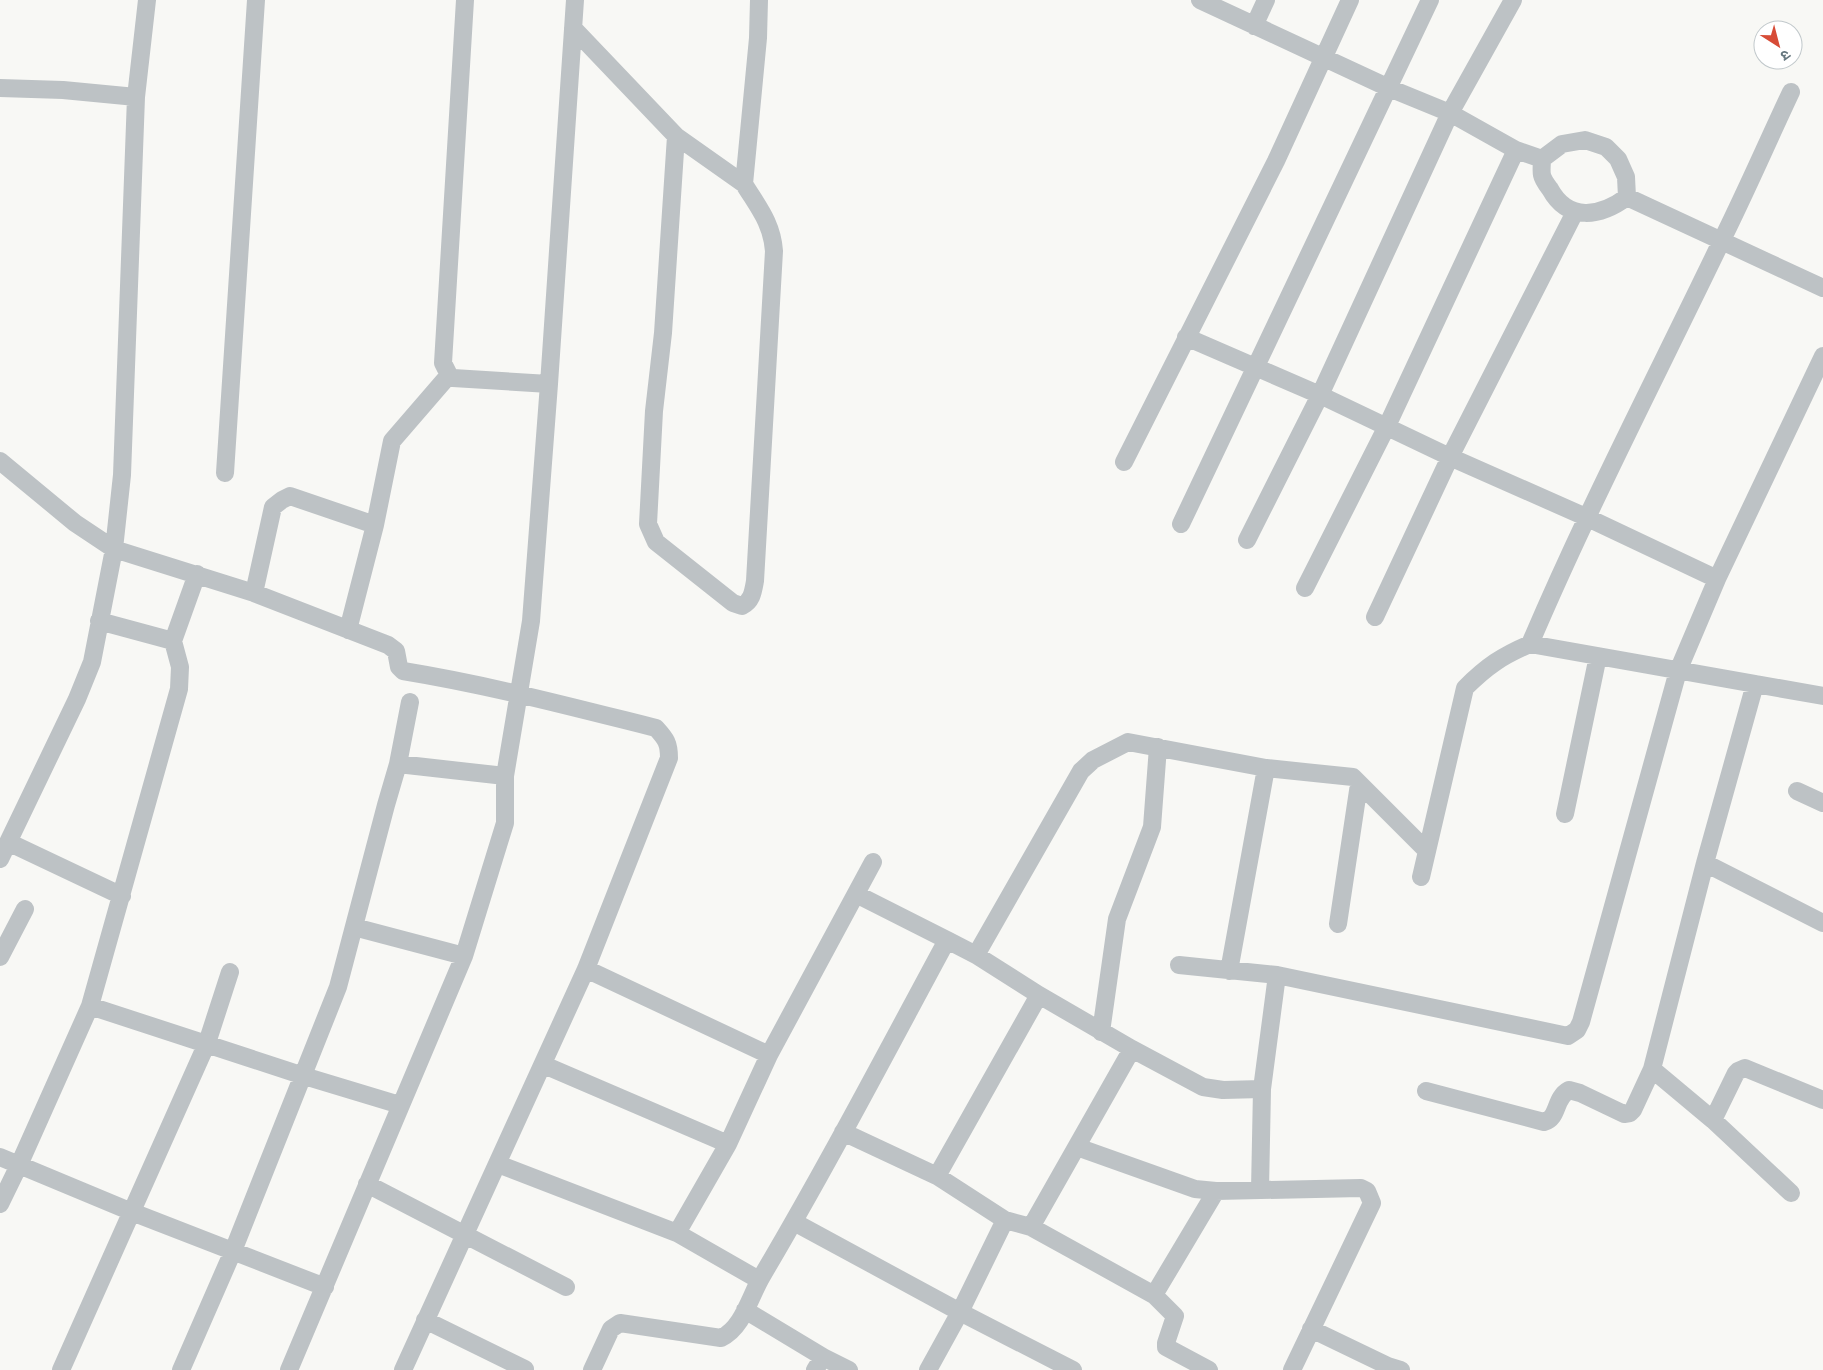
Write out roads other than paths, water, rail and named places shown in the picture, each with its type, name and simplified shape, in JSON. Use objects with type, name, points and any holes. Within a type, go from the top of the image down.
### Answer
[{"type":"street","points":[[0,859],[77,699],[92,662],[114,549],[122,475],[136,97],[147,0]]},
{"type":"street","points":[[225,473],[256,0]]},
{"type":"street","points":[[465,0],[443,364],[449,375],[454,378],[549,384]]},
{"type":"street","points":[[289,1370],[464,956],[505,823],[506,776],[532,612],[575,0]]},
{"type":"street","points":[[744,184],[758,38],[759,0]]},
{"type":"street","points":[[1200,0],[1389,88],[1450,113],[1516,150],[1542,159]]},
{"type":"street","points":[[1254,26],[1266,0]]},
{"type":"street","points":[[1124,462],[1276,161],[1350,0]]},
{"type":"street","points":[[1181,524],[1430,0]]},
{"type":"street","points":[[1247,540],[1320,395],[1450,113],[1513,0]]},
{"type":"street","points":[[573,28],[676,136],[744,184],[770,224],[774,251],[755,581],[752,596],[748,603],[742,606],[733,603],[656,542],[648,524],[654,411],[663,333],[676,136]]},
{"type":"street","points":[[0,88],[63,90],[136,97]]},
{"type":"street","points":[[1530,644],[1552,592],[1614,460],[1721,242],[1791,92]]},
{"type":"street","points":[[1542,159],[1562,144],[1585,140],[1606,147],[1618,159],[1626,177],[1627,197]]},
{"type":"street","points":[[1305,588],[1386,426],[1516,150]]},
{"type":"street","points":[[1542,159],[1542,176],[1557,202],[1575,212],[1588,214],[1601,212],[1627,197]]},
{"type":"street","points":[[1627,197],[1823,288]]},
{"type":"street","points":[[1375,617],[1450,457],[1575,212]]},
{"type":"street","points":[[1186,337],[1320,395],[1450,457],[1588,518],[1716,580]]},
{"type":"street","points":[[1179,965],[1277,974],[1568,1036],[1573,1034],[1581,1022],[1678,671],[1716,580],[1823,356]]},
{"type":"street","points":[[348,630],[375,524],[392,441],[449,375]]},
{"type":"street","points":[[0,461],[75,523],[114,549],[254,593],[393,648],[398,654],[399,666],[403,671],[520,694],[656,728],[669,746],[669,758],[586,969],[403,1370]]},
{"type":"street","points":[[254,593],[273,507],[282,500],[290,496],[375,524]]},
{"type":"street","points":[[0,1204],[90,1006],[179,689],[180,667],[173,641],[197,574]]},
{"type":"street","points":[[99,621],[173,641]]},
{"type":"street","points":[[1421,877],[1465,688],[1484,669],[1506,655],[1530,644],[1823,696]]},
{"type":"street","points":[[1565,814],[1598,656]]},
{"type":"street","points":[[1426,1091],[1544,1122],[1552,1117],[1560,1097],[1569,1090],[1627,1114],[1633,1110],[1652,1069],[1705,863],[1755,684]]},
{"type":"street","points":[[181,1370],[234,1251],[338,987],[398,764],[410,702]]},
{"type":"street","points":[[976,956],[1081,771],[1093,760],[1128,742],[1266,768],[1353,777],[1427,851]]},
{"type":"street","points":[[1101,1032],[1117,919],[1152,827],[1158,747]]},
{"type":"street","points":[[398,764],[506,776]]},
{"type":"street","points":[[1229,971],[1266,768]]},
{"type":"street","points":[[1338,924],[1359,784]]},
{"type":"street","points":[[1797,791],[1823,803]]},
{"type":"street","points":[[8,842],[122,896]]},
{"type":"street","points":[[677,1233],[728,1144],[769,1055],[873,862]]},
{"type":"street","points":[[1705,863],[1823,922]]},
{"type":"street","points":[[856,894],[976,956],[1132,1050],[1203,1087],[1223,1090],[1262,1088]]},
{"type":"street","points":[[0,957],[25,909]]},
{"type":"street","points":[[354,927],[464,956]]},
{"type":"street","points":[[592,1370],[611,1329],[620,1323],[720,1338],[732,1330],[794,1222],[946,940]]},
{"type":"street","points":[[586,969],[769,1055]]},
{"type":"street","points":[[61,1370],[207,1043],[230,972]]},
{"type":"street","points":[[1260,1190],[1262,1088],[1277,974]]},
{"type":"street","points":[[937,1176],[1039,995]]},
{"type":"street","points":[[90,1006],[304,1076],[400,1105]]},
{"type":"street","points":[[1031,1227],[1132,1050]]},
{"type":"street","points":[[544,1064],[728,1144]]},
{"type":"street","points":[[1713,1120],[1736,1073],[1745,1068],[1823,1100]]},
{"type":"street","points":[[1652,1069],[1713,1120],[1791,1193]]},
{"type":"street","points":[[843,1132],[937,1176],[1004,1220],[1031,1227],[1154,1295],[1175,1316],[1166,1347],[1209,1370]]},
{"type":"street","points":[[1077,1146],[1195,1188],[1216,1191],[1361,1188],[1367,1191],[1372,1203],[1292,1370]]},
{"type":"street","points":[[0,1157],[132,1212],[325,1287]]},
{"type":"street","points":[[498,1164],[677,1233],[759,1280]]},
{"type":"street","points":[[367,1184],[566,1286]]},
{"type":"street","points":[[1154,1295],[1216,1191]]},
{"type":"street","points":[[928,1370],[960,1312],[1004,1220]]},
{"type":"street","points":[[794,1222],[1072,1370]]},
{"type":"street","points":[[745,1310],[819,1363],[849,1370]]},
{"type":"street","points":[[425,1320],[525,1369]]},
{"type":"street","points":[[1311,1329],[1392,1369]]}]
